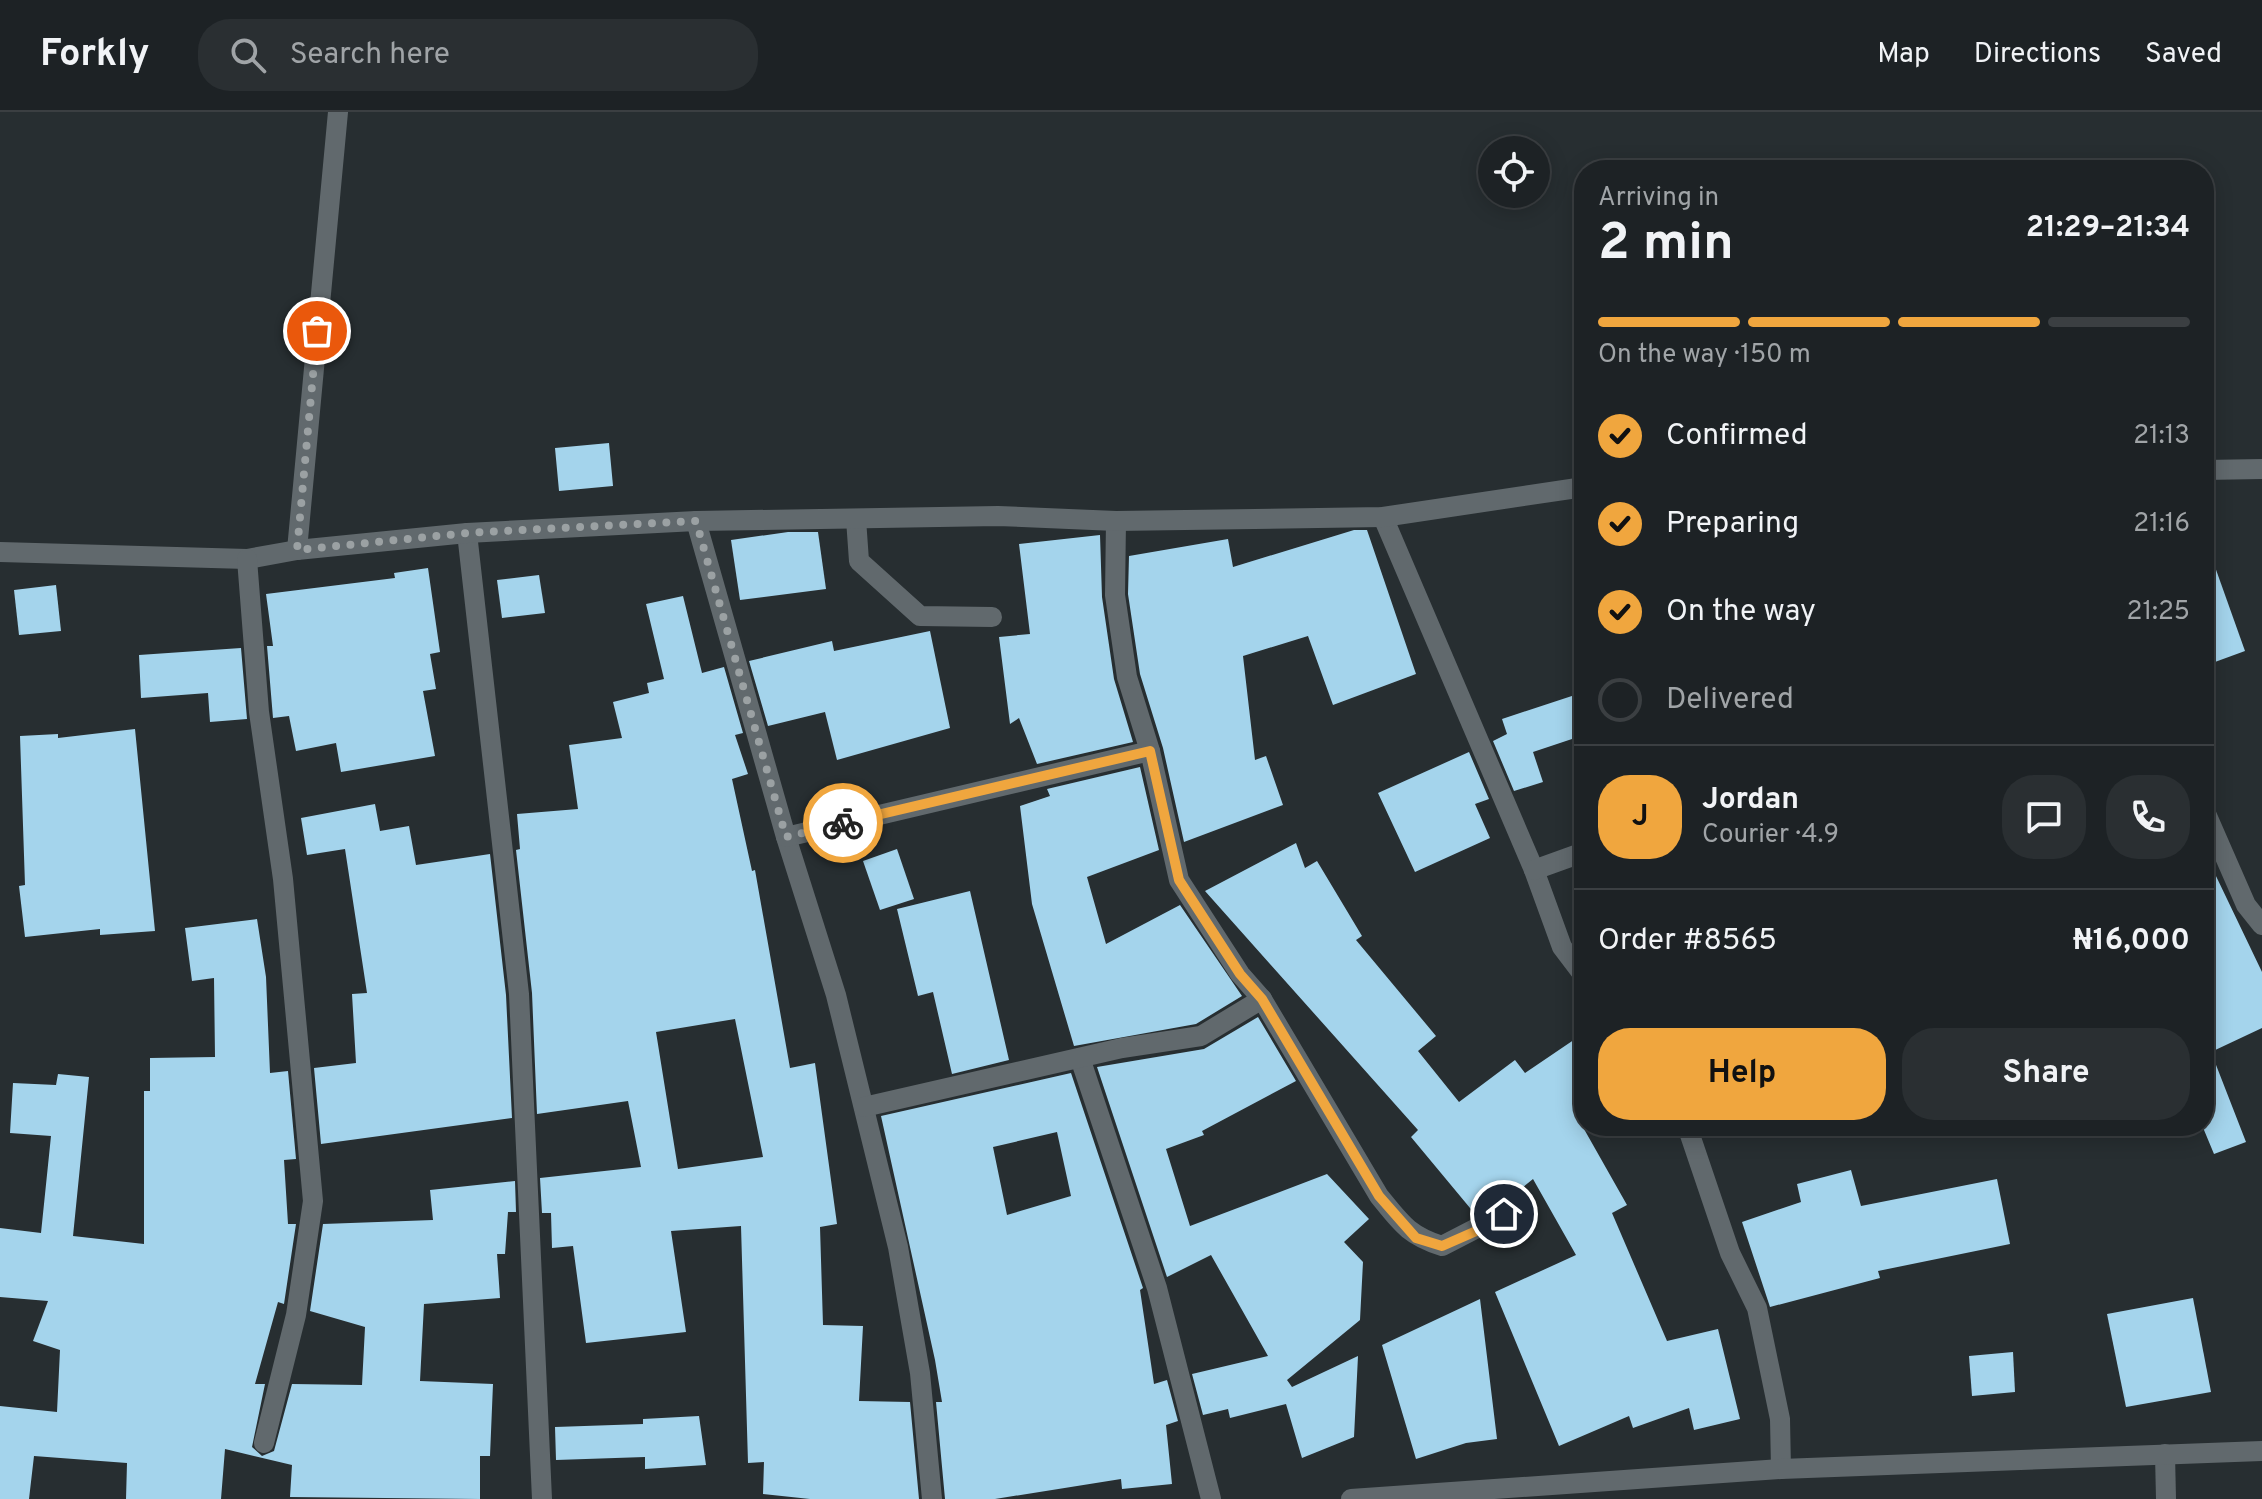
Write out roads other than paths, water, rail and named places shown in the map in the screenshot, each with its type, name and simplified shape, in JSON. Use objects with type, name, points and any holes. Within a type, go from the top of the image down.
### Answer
[{"type":"street","points":[[297,550],[338,112]]},
{"type":"street","points":[[2214,470],[2262,469]]},
{"type":"street","points":[[0,552],[247,559],[297,550],[467,533],[696,521],[998,516],[1116,521],[1383,517],[1574,488]]},
{"type":"street","points":[[1383,517],[1534,870],[1562,947],[1574,963]]},
{"type":"street","points":[[856,519],[859,561],[920,616],[992,617]]},
{"type":"street","points":[[696,521],[786,837],[836,995],[864,1107],[905,1288],[920,1373],[932,1499]]},
{"type":"street","points":[[1116,521],[1115,595],[1127,677],[1150,751],[1179,880],[1240,974],[1262,999],[1379,1196],[1416,1238],[1442,1246],[1504,1214]]},
{"type":"street","points":[[467,533],[519,994],[542,1499]]},
{"type":"street","points":[[247,559],[259,712],[283,879],[313,1201],[296,1315],[264,1443]]},
{"type":"street","points":[[786,837],[1150,751]]},
{"type":"street","points":[[2214,832],[2246,905],[2262,925]]},
{"type":"street","points":[[1534,870],[1574,856]]},
{"type":"street","points":[[864,1107],[1080,1058],[1201,1036],[1262,999]]},
{"type":"street","points":[[1080,1058],[1157,1288],[1211,1499]]},
{"type":"street","points":[[1690,1136],[1726,1243],[1757,1308],[1780,1419],[1781,1469]]},
{"type":"street","points":[[1351,1499],[1781,1469],[2262,1451]]},
{"type":"street","points":[[2165,1454],[2166,1499]]}]
